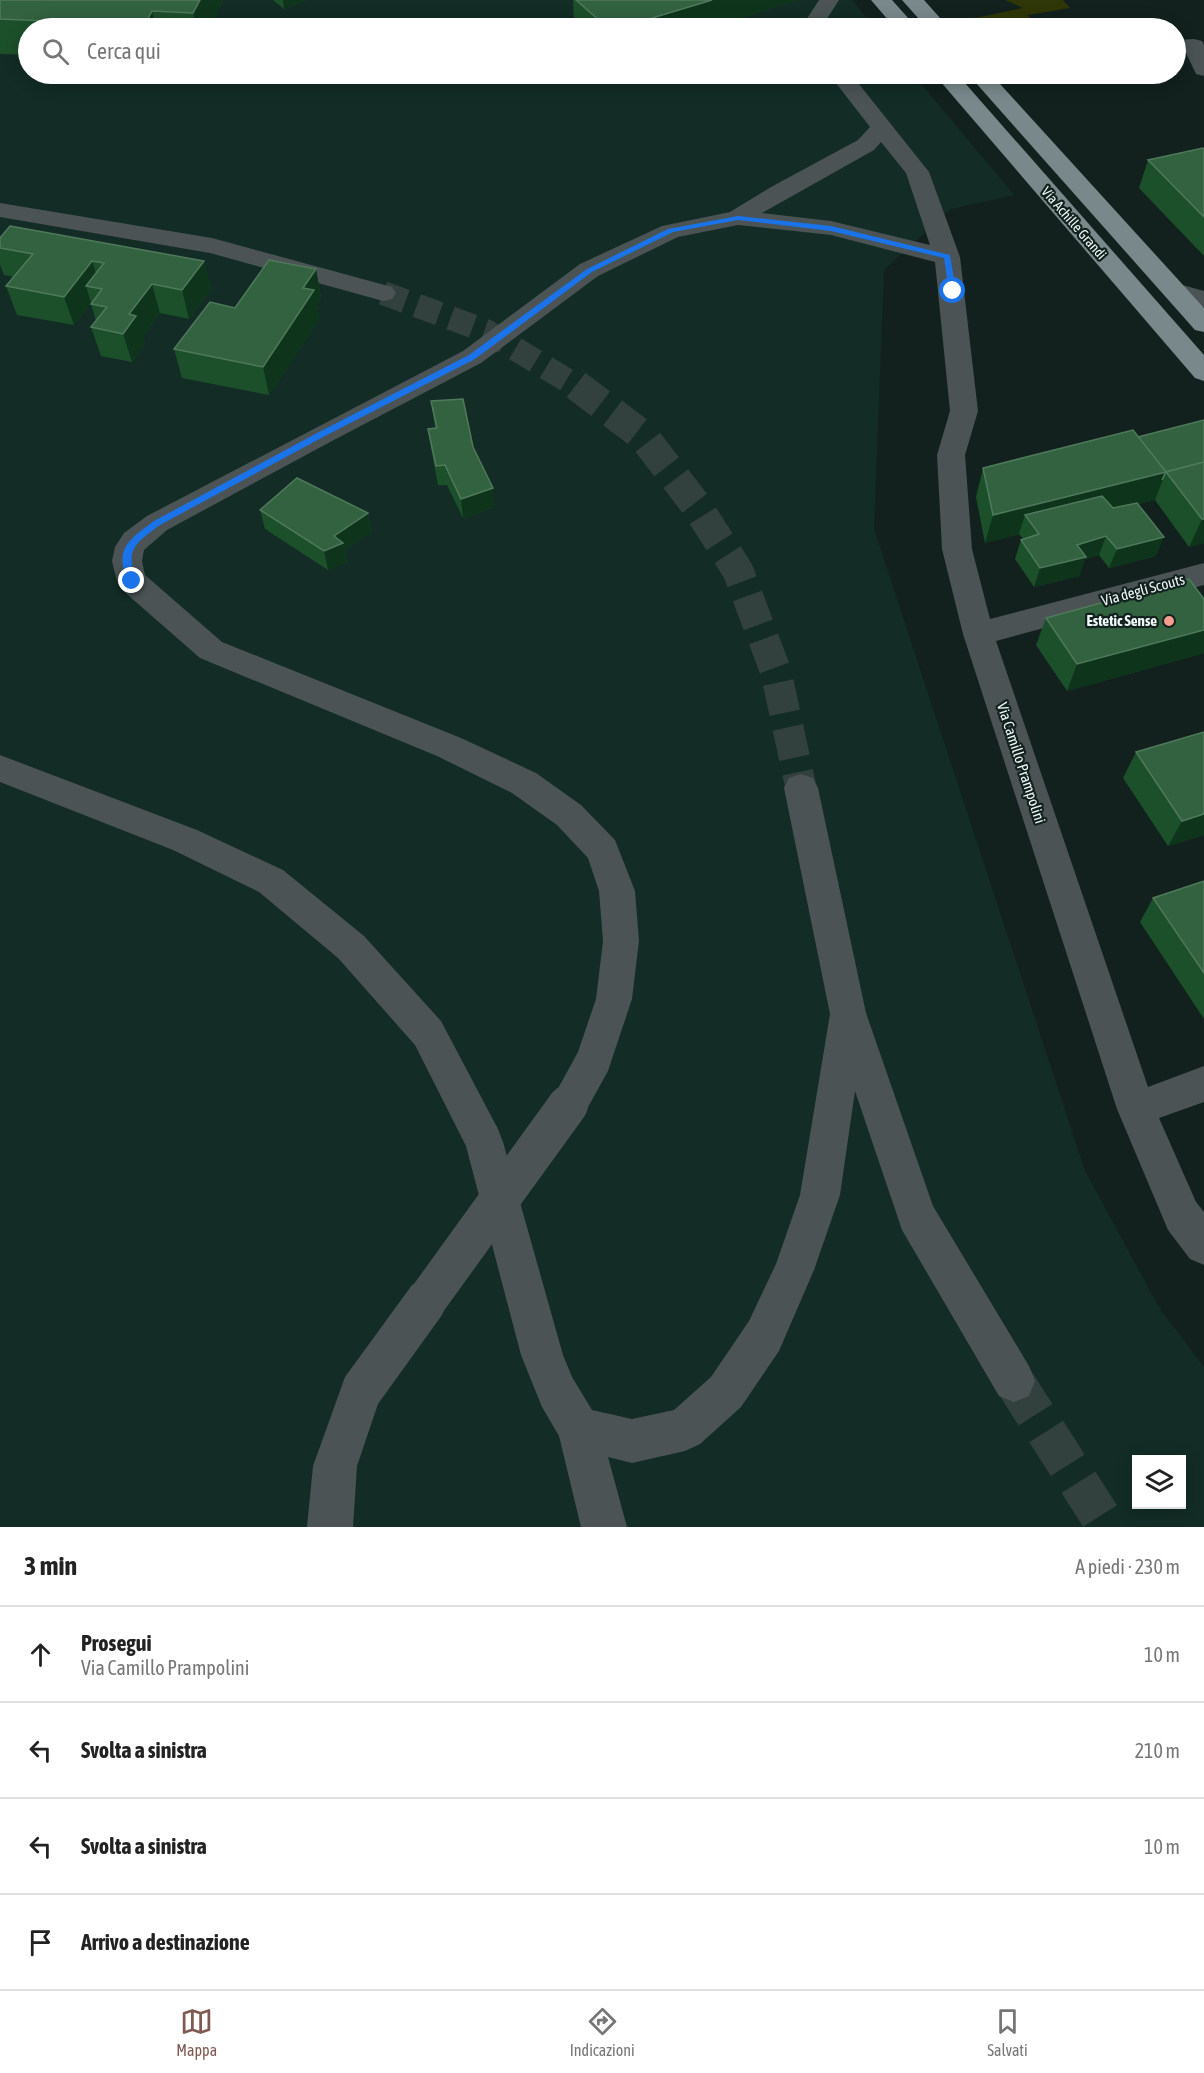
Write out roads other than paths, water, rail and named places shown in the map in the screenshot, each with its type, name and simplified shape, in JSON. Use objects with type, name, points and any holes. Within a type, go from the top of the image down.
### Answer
[{"type":"main road","points":[[881,0],[897,18]]},
{"type":"main road","points":[[912,0],[929,18]]},
{"type":"main road","name":"Via Achille Grandi","points":[[954,84],[1204,372]]},
{"type":"main road","name":"Via Achille Grandi","points":[[988,84],[1204,324]]},
{"type":"street","points":[[818,18],[829,0]]},
{"type":"street","points":[[1186,46],[1194,46],[1204,69]]},
{"type":"street","name":"Via Camillo Prampolini","points":[[848,84],[917,172],[947,257],[964,411],[951,455],[957,549],[978,633],[1136,1109],[1182,1216],[1204,1245]]},
{"type":"street","points":[[738,218],[779,192],[866,145],[882,128]]},
{"type":"street","points":[[0,210],[212,246],[383,293]]},
{"type":"street","points":[[330,1527],[335,1466],[360,1392],[568,1105],[595,1059],[615,988],[621,941],[617,891],[603,850],[569,815],[524,783],[449,747],[211,650],[132,581],[126,566],[126,551],[138,537],[157,523],[322,434],[472,357],[589,270],[671,231],[738,218],[831,228],[947,257]]},
{"type":"street","points":[[1175,291],[1204,299]]},
{"type":"street","name":"Via degli Scouts","points":[[978,633],[1204,573]]},
{"type":"street","points":[[0,768],[185,840],[271,881],[351,947],[428,1033],[484,1142],[542,1355],[557,1392],[579,1428],[604,1527]]},
{"type":"street","points":[[801,788],[848,1014],[916,1216],[1014,1381]]},
{"type":"street","points":[[579,1428],[632,1441],[685,1429],[726,1392],[764,1336],[794,1270],[820,1195],[848,1014]]},
{"type":"street","points":[[1136,1109],[1204,1084]]},
{"type":"tunnel","points":[[383,293],[486,331],[578,387]]},
{"type":"tunnel","points":[[576,385],[643,436],[696,505],[738,571],[776,672],[801,788]]},
{"type":"tunnel","points":[[1014,1381],[1107,1527]]},
{"type":"place","name":"Estetic Sense","points":[[1169,621]]}]
